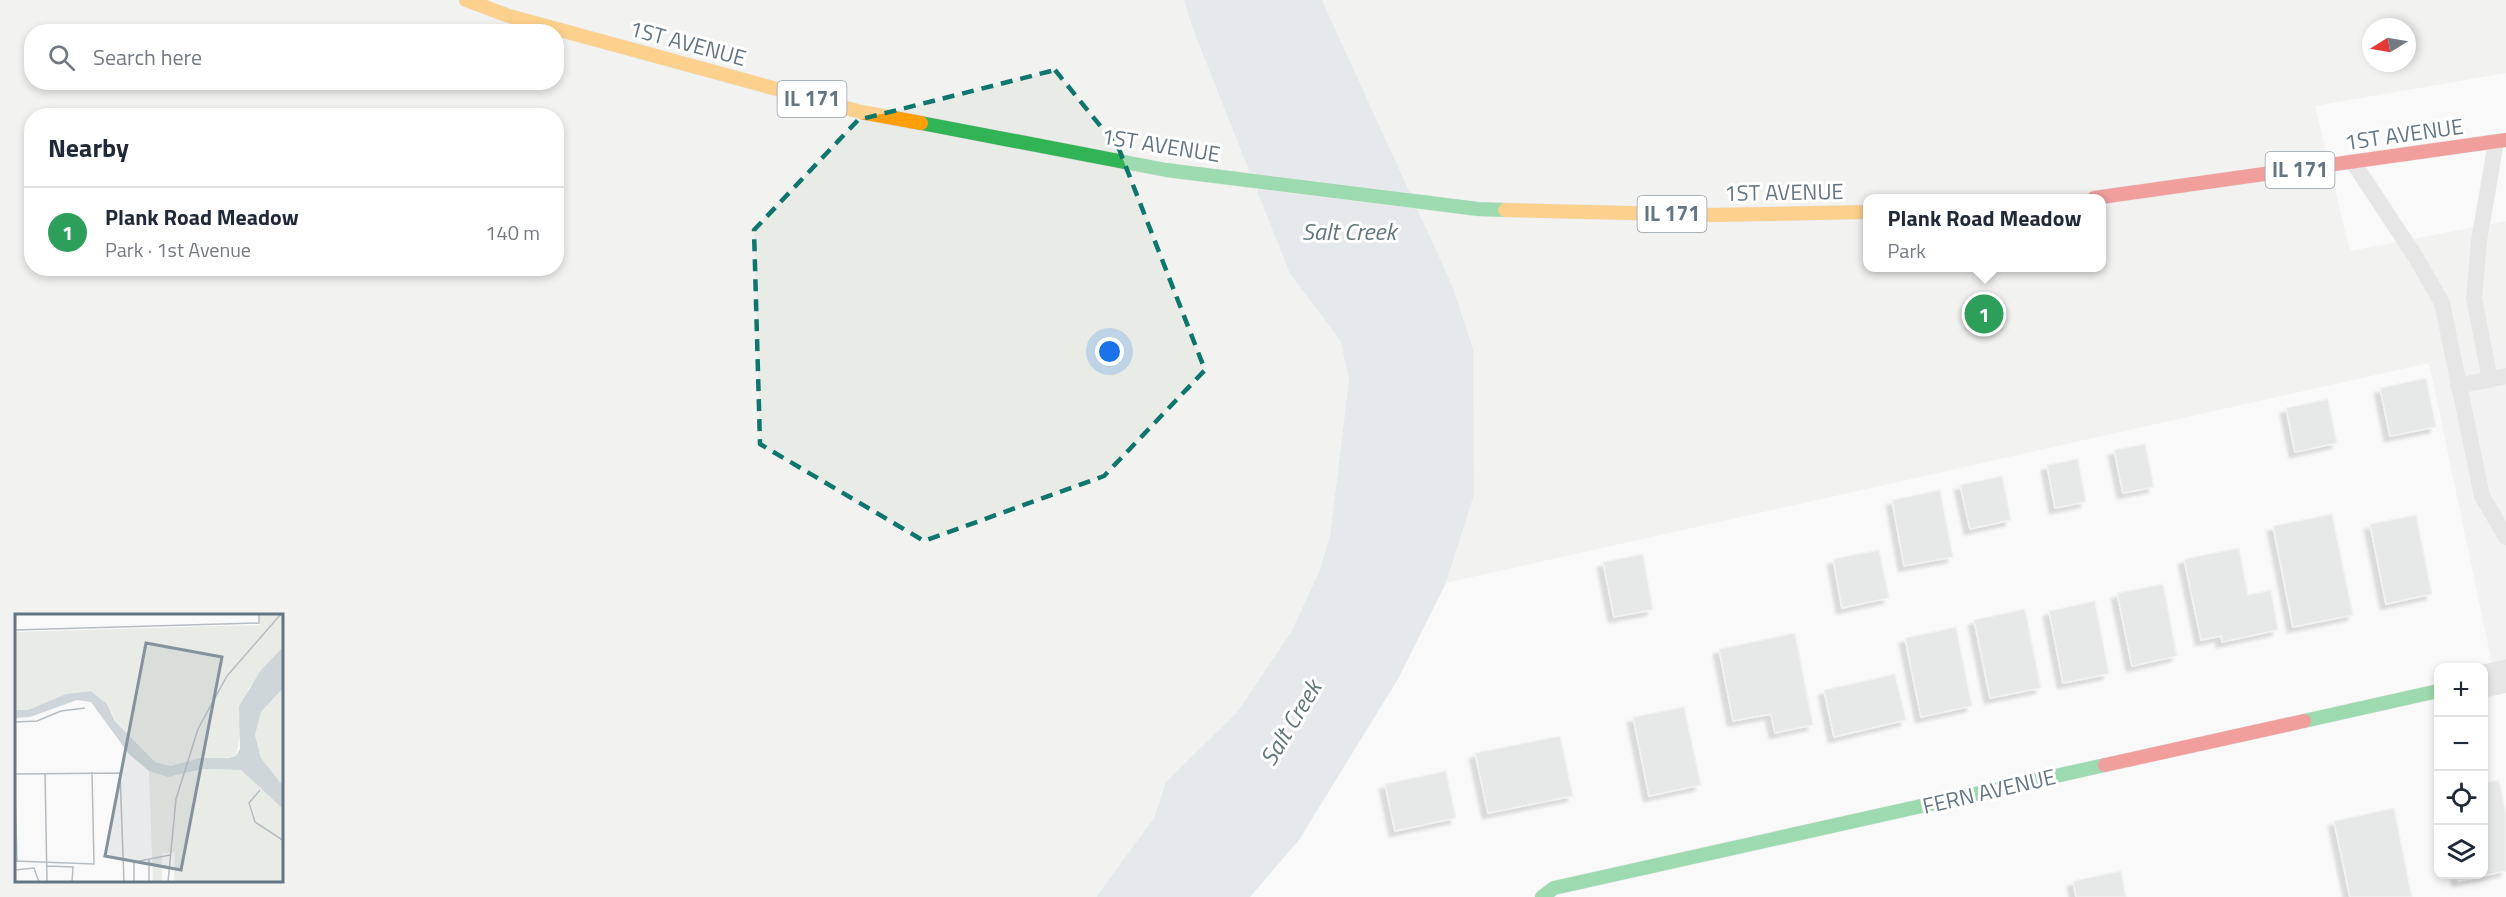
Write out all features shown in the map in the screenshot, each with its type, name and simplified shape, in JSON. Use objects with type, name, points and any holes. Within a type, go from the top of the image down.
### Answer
[{"type":"main road","name":"1ST AVENUE","points":[[466,0],[538,24]]},
{"type":"main road","name":"1ST AVENUE","points":[[564,31],[861,112],[1166,170],[1478,209],[1713,215],[1863,212]]},
{"type":"main road","name":"1ST AVENUE","points":[[2106,196],[2501,141]]},
{"type":"main road","name":"FERN AVENUE","points":[[1542,897],[1554,888],[2434,692]]},
{"type":"street","points":[[2488,680],[2506,676]]},
{"type":"lane","points":[[2458,386],[2498,378],[2474,298],[2479,240],[2501,141]]},
{"type":"lane","points":[[2353,162],[2415,256],[2442,303],[2482,496],[2506,537]]},
{"type":"highlighted area","points":[[1055,70],[1119,149],[1205,370],[1104,476],[924,541],[760,444],[754,230],[858,120]]},
{"type":"shaded area","points":[[0,0],[1184,0],[1192,27],[1290,274],[1340,340],[1349,379],[1330,536],[1319,572],[1291,632],[1238,711],[1166,782],[1155,818],[1096,897],[0,897]]},
{"type":"shaded area","points":[[1322,0],[2506,0],[2506,73],[2315,106],[2350,251],[2506,221],[2506,343],[2429,363],[1446,583],[1474,495],[1452,285]]},
{"type":"shaded area","points":[[2506,343],[2506,676],[2495,678],[2429,363]]},
{"type":"water","name":"Salt Creek","points":[[1184,0],[1322,0],[1452,285],[1473,349],[1474,495],[1446,583],[1398,679],[1299,840],[1250,897],[1096,897],[1154,818],[1166,782],[1238,711],[1291,632],[1319,572],[1330,536],[1349,379],[1340,340],[1290,274],[1192,27]]},
{"type":"building","points":[[2426,378],[2436,427],[2390,436],[2380,388]]},
{"type":"building","points":[[2328,399],[2337,443],[2295,452],[2286,408]]},
{"type":"building","points":[[2145,444],[2154,487],[2123,493],[2114,450]]},
{"type":"building","points":[[2078,459],[2086,502],[2055,508],[2047,465]]},
{"type":"building","points":[[2002,476],[2011,520],[1970,529],[1960,485]]},
{"type":"building","points":[[1940,490],[1953,557],[1904,566],[1892,500]]},
{"type":"building","points":[[2332,514],[2353,615],[2293,627],[2273,526]]},
{"type":"building","points":[[2416,515],[2432,594],[2386,604],[2370,524]]},
{"type":"building","points":[[2239,548],[2248,595],[2271,590],[2278,630],[2222,642],[2221,636],[2201,640],[2184,559]]},
{"type":"building","points":[[1879,550],[1889,598],[1842,608],[1833,559]]},
{"type":"building","points":[[1643,554],[1653,610],[1614,617],[1603,562]]},
{"type":"building","points":[[2163,584],[2177,656],[2132,666],[2117,593]]},
{"type":"building","points":[[2095,601],[2109,674],[2063,683],[2049,611]]},
{"type":"building","points":[[2025,609],[2041,688],[1990,698],[1974,620]]},
{"type":"building","points":[[1956,627],[1972,706],[1921,717],[1905,638]]},
{"type":"building","points":[[1795,633],[1813,725],[1775,733],[1771,714],[1733,721],[1719,649]]},
{"type":"building","points":[[1895,674],[1906,720],[1834,737],[1824,690]]},
{"type":"building","points":[[1684,707],[1701,785],[1649,796],[1633,717]]},
{"type":"building","points":[[1560,736],[1573,796],[1488,813],[1475,753]]},
{"type":"building","points":[[1446,771],[1456,818],[1395,831],[1385,784]]},
{"type":"building","points":[[2499,780],[2506,813],[2506,871],[2488,875],[2488,825],[2488,782]]},
{"type":"building","points":[[2394,808],[2412,897],[2350,897],[2334,821]]},
{"type":"building","points":[[2121,871],[2126,897],[2076,897],[2073,881]]},
{"type":"traffic: fast","points":[[921,123],[1166,170],[1478,209],[1505,210]]},
{"type":"traffic: fast","points":[[2304,721],[2434,692]]},
{"type":"traffic: fast","points":[[1542,897],[1554,888],[2105,765]]},
{"type":"traffic: slow","points":[[466,0],[538,24]]},
{"type":"traffic: slow","points":[[564,31],[861,112],[921,123]]},
{"type":"traffic: slow","points":[[1505,210],[1713,215],[1863,212]]},
{"type":"traffic: jam","points":[[2106,196],[2506,140]]},
{"type":"traffic: jam","points":[[2105,765],[2304,721]]},
{"type":"place","name":"Plank Road Meadow","points":[[1984,314]]}]
